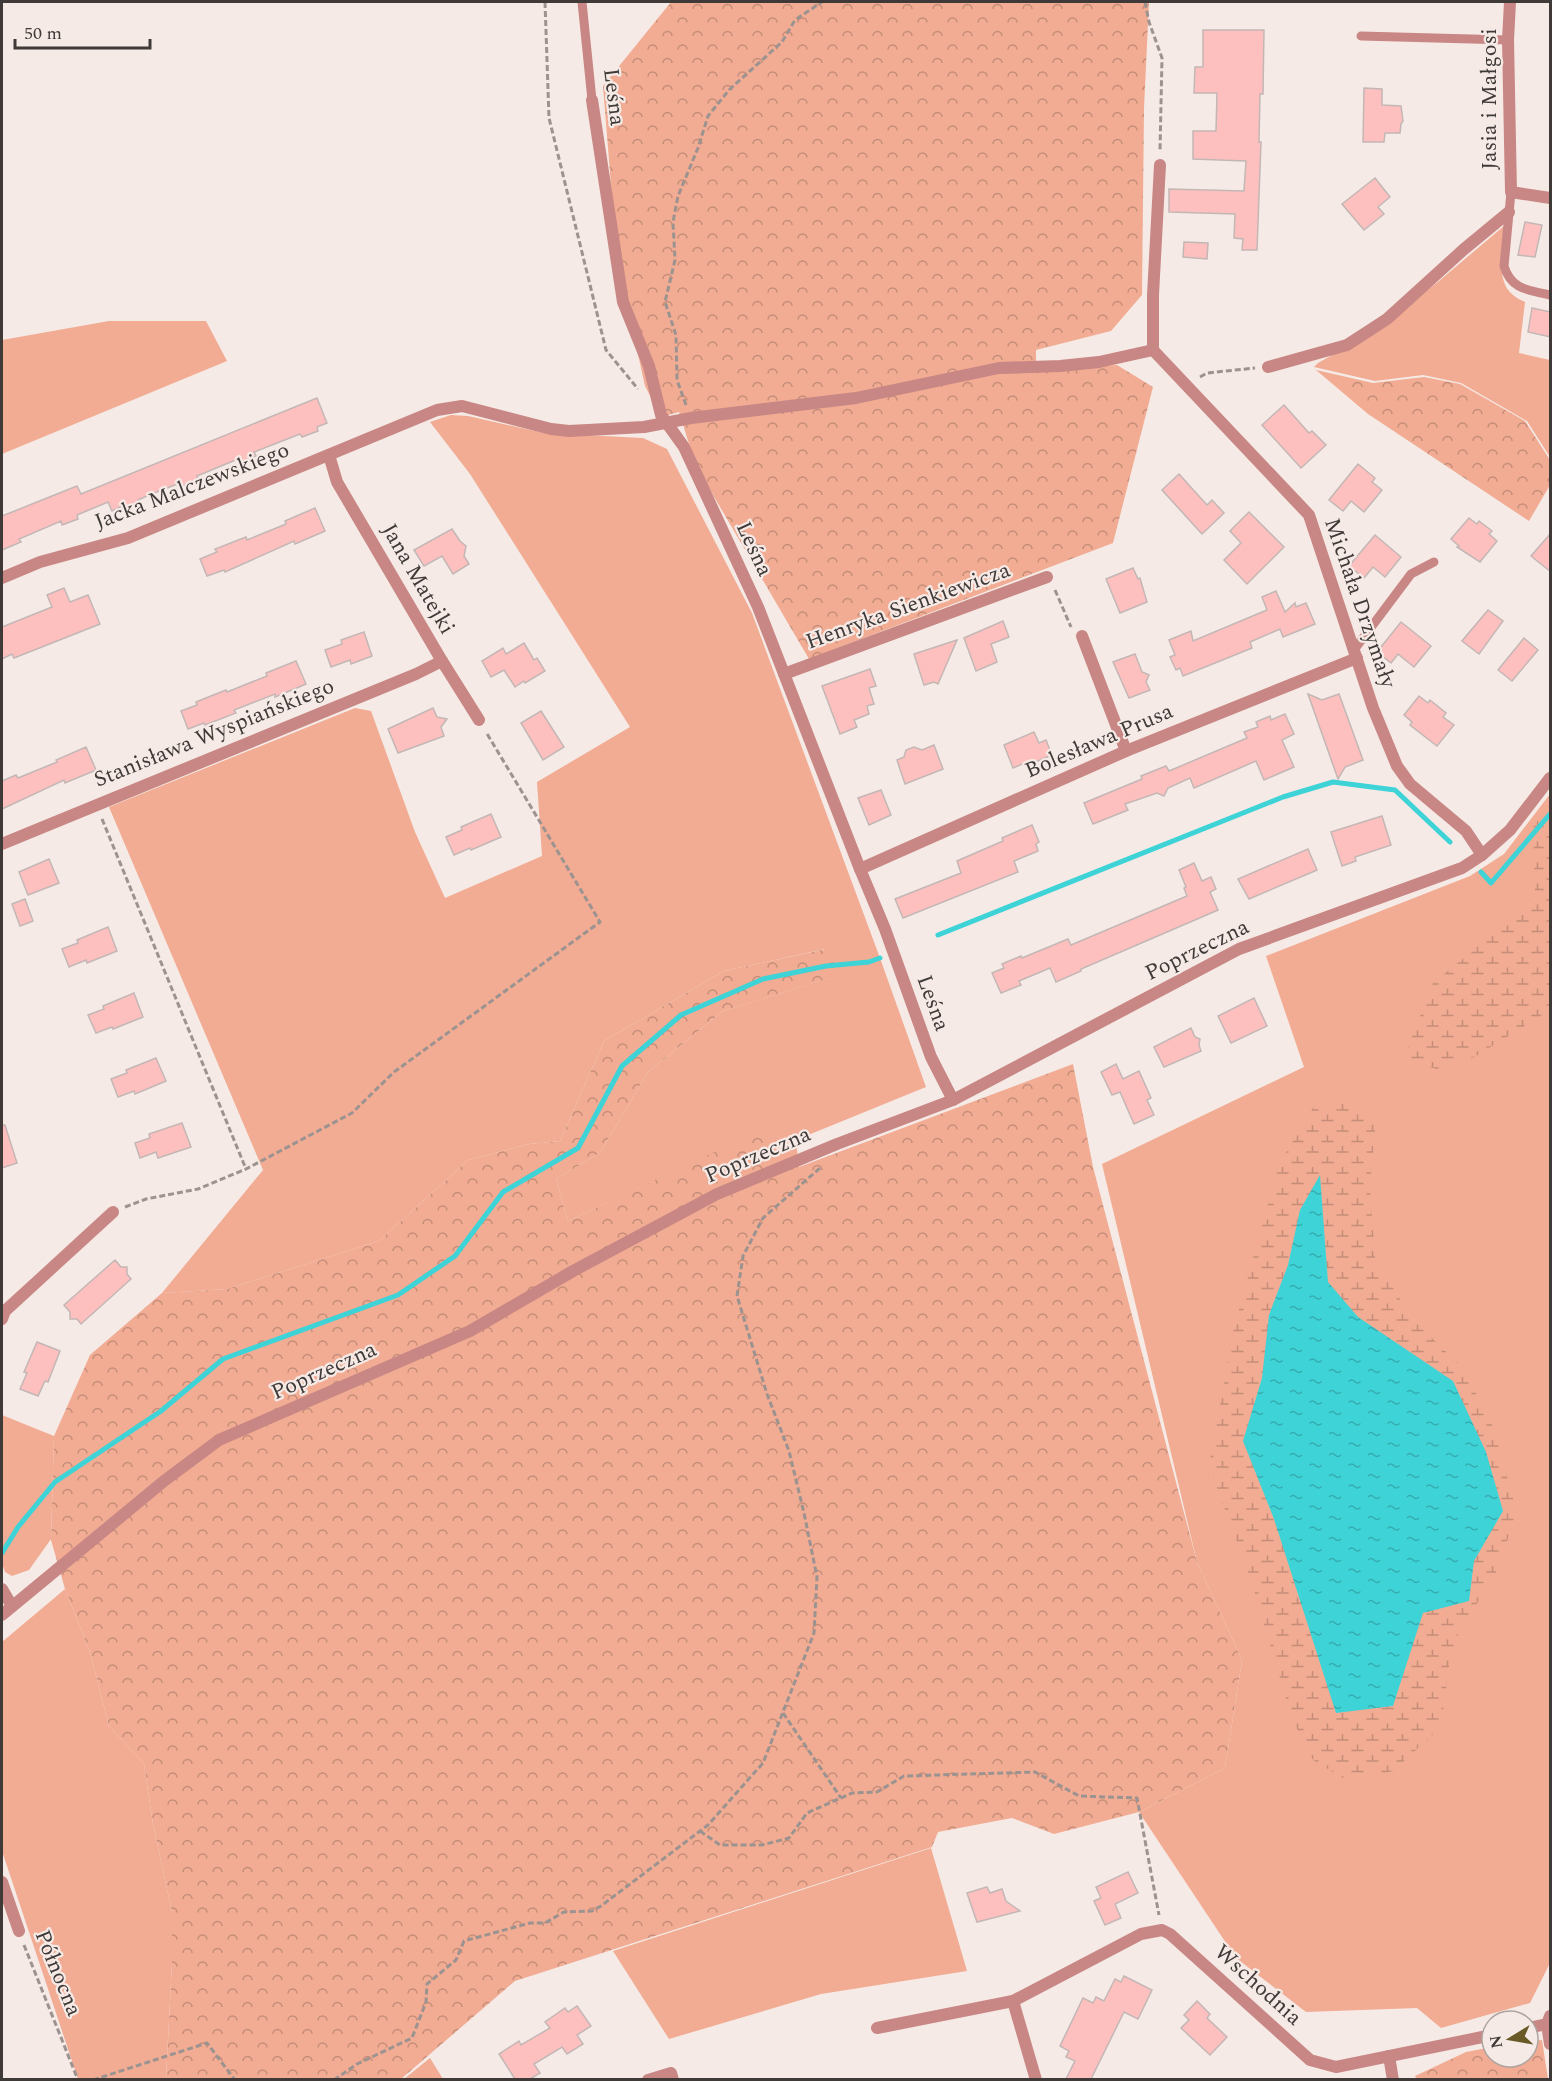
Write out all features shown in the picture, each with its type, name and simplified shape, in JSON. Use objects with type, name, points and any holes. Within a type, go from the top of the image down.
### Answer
[{"type":"street","name":"Jasia i Małgosi","points":[[1510,2],[1508,40],[1511,192],[1551,198]]},
{"type":"street","name":"Leśna","points":[[592,100],[623,302],[649,366],[661,415],[684,447],[758,607],[885,930],[931,1057],[952,1100]]},
{"type":"street","points":[[1153,350],[1160,165]]},
{"type":"street","points":[[1268,367],[1347,345],[1387,319],[1509,212]]},
{"type":"street","name":"Jacka Malczewskiego","points":[[2,578],[40,562],[128,538],[437,410],[462,405],[551,429],[569,431],[644,428],[691,417],[856,398],[999,368],[1099,362],[1153,350]]},
{"type":"street","name":"Michała Drzymały","points":[[1153,350],[1309,515],[1373,708],[1397,766],[1410,784],[1466,831],[1482,855]]},
{"type":"street","name":"Jana Matejki","points":[[329,455],[337,482],[479,720]]},
{"type":"street","name":"Henryka Sienkiewicza","points":[[784,674],[1047,577]]},
{"type":"street","points":[[1082,636],[1126,751]]},
{"type":"street","name":"Bolesława Prusa","points":[[860,869],[1126,751],[1355,654]]},
{"type":"street","name":"Stanisława Wyspiańskiego","points":[[2,844],[442,661]]},
{"type":"street","name":"Poprzeczna","points":[[2,1615],[164,1481],[219,1440],[470,1330],[573,1271],[717,1194],[837,1144],[952,1100],[1239,949],[1462,868],[1482,855],[1510,830],[1551,778]]},
{"type":"street","points":[[3,1310],[113,1212]]},
{"type":"street","points":[[2,1589],[12,1606]]},
{"type":"street","name":"Północna","points":[[2,1882],[19,1931]]},
{"type":"street","points":[[877,2028],[1013,2001],[1141,1934],[1162,1930]]},
{"type":"street","name":"Wschodnia","points":[[1162,1930],[1170,1934],[1310,2060],[1336,2067],[1480,2037]]},
{"type":"street","points":[[1013,2001],[1036,2079]]},
{"type":"street","points":[[1549,2020],[1551,2044]]},
{"type":"street","points":[[1389,2056],[1393,2079]]},
{"type":"street","points":[[648,2079],[672,2076]]},
{"type":"lane","name":"Leśna","points":[[582,2],[592,100]]},
{"type":"lane","points":[[1361,36],[1508,40]]},
{"type":"lane","points":[[1511,192],[1504,266],[1507,278],[1522,289],[1551,295]]},
{"type":"lane","points":[[1355,654],[1411,574],[1434,562]]},
{"type":"path","points":[[545,2],[549,118],[606,350],[640,391]]},
{"type":"path","points":[[691,417],[677,380],[676,335],[665,302],[675,260],[673,222],[678,196],[699,148],[708,116],[729,90],[782,42],[795,20],[822,2]]},
{"type":"path","points":[[1144,2],[1162,58],[1160,165]]},
{"type":"path","points":[[1185,386],[1207,373],[1268,367]]},
{"type":"path","points":[[1047,577],[1061,601],[1070,626],[1082,636]]},
{"type":"path","points":[[113,1212],[146,1199],[198,1189],[246,1169],[352,1113],[394,1072],[600,922],[479,720]]},
{"type":"path","points":[[96,804],[246,1169]]},
{"type":"path","points":[[334,2079],[357,2064],[412,2038],[426,2002],[427,1984],[456,1960],[464,1941],[530,1923],[545,1923],[564,1912],[592,1911],[601,1906],[708,1826],[763,1762],[814,1633],[817,1577],[789,1451],[767,1394],[737,1296],[743,1256],[763,1218],[835,1155],[837,1144]]},
{"type":"path","points":[[783,1713],[841,1798]]},
{"type":"path","points":[[700,1831],[720,1845],[762,1845],[789,1838],[807,1813],[852,1793],[877,1792],[904,1776],[1035,1772],[1078,1796],[1137,1798],[1162,1930]]},
{"type":"path","name":"Północna","points":[[19,1931],[78,2079]]},
{"type":"path","points":[[93,2079],[207,2043],[235,2079]]},
{"type":"green space","points":[[671,2],[1149,2],[1144,108],[1142,295],[1111,331],[1036,350],[1036,370],[1117,365],[1153,387],[1113,543],[809,659],[696,466],[679,412],[661,417],[645,386],[617,259],[603,86]]},
{"type":"green space","points":[[1504,226],[1501,263],[1504,281],[1507,289],[1513,295],[1525,302],[1519,353],[1550,360],[1550,457],[1527,421],[1461,383],[1423,375],[1375,381],[1314,367],[1375,331]]},
{"type":"green space","points":[[109,321],[206,321],[227,361],[2,454],[2,340]]},
{"type":"green space","points":[[1316,370],[1373,383],[1424,377],[1460,384],[1525,421],[1550,460],[1550,485],[1529,521],[1368,414]]},
{"type":"green space","points":[[451,415],[468,416],[544,433],[643,438],[667,449],[752,613],[926,1087],[796,1140],[755,1134],[568,1221],[556,1179],[600,1153],[648,1072],[723,1011],[839,975],[825,949],[724,971],[604,1041],[560,1141],[529,1144],[468,1160],[379,1241],[227,1289],[162,1293],[263,1170],[109,807],[355,708],[371,711],[415,832],[445,898],[542,856],[537,782],[630,727],[470,474],[430,422]]},
{"type":"green space","points":[[1550,794],[1550,1963],[1530,2003],[1509,2009],[1480,2009],[1480,2017],[1441,2028],[1417,2008],[1306,2012],[1236,1958],[1139,1812],[1225,1768],[1242,1660],[1197,1562],[1102,1164],[1304,1067],[1266,956],[1470,876],[1504,854]]},
{"type":"green space","points":[[1550,804],[1550,1010],[1476,1056],[1444,1071],[1403,1060],[1433,983],[1519,913],[1535,891],[1533,827]]},
{"type":"green space","points":[[826,949],[840,975],[723,1011],[648,1072],[600,1153],[556,1179],[568,1221],[755,1133],[796,1140],[799,1167],[1073,1064],[1093,1167],[1197,1562],[1242,1660],[1225,1768],[1139,1812],[1054,1834],[1012,1818],[938,1832],[932,1847],[515,1981],[401,2079],[166,2078],[172,1962],[172,1912],[153,1824],[144,1764],[109,1726],[90,1652],[65,1589],[51,1540],[54,1436],[90,1355],[162,1293],[227,1289],[379,1241],[468,1160],[529,1144],[560,1141],[604,1041],[724,971]]},
{"type":"green space","points":[[1349,1101],[1376,1118],[1370,1187],[1375,1258],[1413,1320],[1464,1369],[1494,1429],[1517,1513],[1493,1581],[1460,1627],[1449,1666],[1441,1727],[1393,1771],[1348,1781],[1313,1760],[1292,1719],[1252,1583],[1209,1466],[1234,1328],[1279,1164],[1316,1103]]},
{"type":"green space","points":[[2,1415],[54,1436],[51,1539],[29,1570],[12,1576],[5,1572],[2,1563]]},
{"type":"green space","points":[[65,1589],[90,1652],[109,1726],[144,1764],[153,1824],[172,1912],[172,1962],[166,2078],[162,2079],[78,2079],[2,1851],[2,1642]]},
{"type":"green space","points":[[931,1848],[967,1971],[821,1994],[669,2039],[613,1951]]},
{"type":"green space","points":[[1540,2040],[1542,2040],[1548,2079],[1417,2080],[1415,2076],[1466,2052],[1480,2049],[1480,2069],[1540,2069]]},
{"type":"green space","points":[[430,2058],[443,2079],[404,2079]]},
{"type":"water","points":[[1320,1175],[1328,1282],[1358,1317],[1453,1381],[1486,1452],[1503,1511],[1474,1561],[1469,1601],[1423,1613],[1393,1706],[1336,1713],[1274,1519],[1243,1441],[1262,1378],[1269,1315],[1288,1265],[1300,1210]]},
{"type":"building","points":[[1203,30],[1264,30],[1263,94],[1260,94],[1259,142],[1261,142],[1257,250],[1242,250],[1243,239],[1234,238],[1235,214],[1169,212],[1169,189],[1244,191],[1246,161],[1193,159],[1193,131],[1216,131],[1217,93],[1194,93],[1195,67],[1203,67]]},
{"type":"building","points":[[1364,88],[1382,89],[1382,105],[1401,106],[1403,121],[1400,133],[1385,133],[1384,142],[1363,142]]},
{"type":"building","points":[[1375,178],[1390,197],[1378,207],[1384,214],[1364,230],[1342,204]]},
{"type":"building","points":[[1525,222],[1542,225],[1535,257],[1518,255]]},
{"type":"building","points":[[1184,242],[1208,243],[1207,259],[1183,257]]},
{"type":"building","points":[[1532,308],[1551,312],[1551,337],[1528,332]]},
{"type":"building","points":[[317,398],[327,423],[317,427],[318,431],[302,437],[300,434],[254,452],[256,456],[240,463],[238,459],[197,476],[198,480],[182,486],[180,483],[149,495],[138,500],[140,504],[124,510],[122,506],[112,511],[108,502],[77,515],[78,519],[62,525],[61,521],[19,539],[21,542],[2,550],[2,516],[77,486],[81,494]]},
{"type":"building","points":[[1284,405],[1309,433],[1312,431],[1326,445],[1301,468],[1262,425]]},
{"type":"building","points":[[1358,464],[1375,478],[1372,482],[1382,490],[1364,512],[1351,501],[1343,511],[1329,500]]},
{"type":"building","points":[[1179,474],[1207,505],[1212,500],[1224,513],[1202,534],[1162,490]]},
{"type":"building","points":[[315,508],[325,531],[295,544],[294,541],[225,572],[224,570],[207,576],[200,559],[217,552],[215,549],[246,537],[247,540],[286,524],[285,521]]},
{"type":"building","points":[[1249,512],[1284,547],[1247,584],[1224,560],[1241,543],[1230,531]]},
{"type":"building","points":[[1469,518],[1477,524],[1479,521],[1492,531],[1489,534],[1497,541],[1480,562],[1457,547],[1459,546],[1451,539]]},
{"type":"building","points":[[452,529],[466,546],[464,556],[469,564],[453,574],[442,556],[424,566],[414,550]]},
{"type":"building","points":[[1551,533],[1551,572],[1531,556]]},
{"type":"building","points":[[1375,535],[1401,557],[1385,577],[1373,567],[1364,578],[1349,566]]},
{"type":"building","points":[[1133,568],[1138,579],[1140,578],[1147,602],[1120,613],[1106,579]]},
{"type":"building","points":[[64,588],[70,602],[88,595],[100,624],[14,658],[12,654],[2,659],[2,627],[52,607],[47,595]]},
{"type":"building","points":[[1276,591],[1285,612],[1295,603],[1296,607],[1306,603],[1315,624],[1283,637],[1280,629],[1250,642],[1252,648],[1183,676],[1180,668],[1176,670],[1170,657],[1175,655],[1169,640],[1191,631],[1193,641],[1267,610],[1262,597]]},
{"type":"building","points":[[1488,610],[1503,621],[1479,654],[1462,641]]},
{"type":"building","points":[[1003,621],[1009,637],[991,644],[997,662],[976,671],[964,638]]},
{"type":"building","points":[[1401,622],[1431,646],[1414,667],[1398,654],[1391,663],[1377,652]]},
{"type":"building","points":[[364,632],[372,656],[351,664],[350,660],[331,667],[325,650],[342,644],[341,640]]},
{"type":"building","points":[[1524,638],[1538,650],[1512,681],[1498,670]]},
{"type":"building","points":[[957,640],[938,684],[934,682],[924,685],[914,654]]},
{"type":"building","points":[[524,643],[534,660],[537,658],[545,671],[515,687],[504,670],[491,677],[482,661],[503,648],[506,654]]},
{"type":"building","points":[[1135,654],[1142,672],[1149,675],[1146,682],[1150,690],[1129,698],[1113,662]]},
{"type":"building","points":[[296,661],[306,684],[234,710],[236,713],[205,725],[204,723],[188,729],[181,711],[197,705],[196,702],[267,676],[266,673]]},
{"type":"building","points":[[870,669],[876,686],[869,688],[874,704],[867,706],[869,714],[854,720],[857,727],[840,734],[822,686]]},
{"type":"building","points":[[1308,694],[1322,700],[1339,694],[1363,760],[1345,767],[1338,779]]},
{"type":"building","points":[[1419,696],[1428,703],[1430,700],[1446,713],[1443,717],[1454,725],[1437,746],[1410,725],[1412,722],[1404,715]]},
{"type":"building","points":[[433,708],[437,717],[447,719],[441,727],[444,736],[398,753],[388,729]]},
{"type":"building","points":[[541,711],[564,747],[543,760],[521,723]]},
{"type":"building","points":[[1285,714],[1294,734],[1282,740],[1294,767],[1264,780],[1256,761],[1194,788],[1190,778],[1168,788],[1164,796],[1157,793],[1125,804],[1128,810],[1093,824],[1084,803],[1142,779],[1141,776],[1166,766],[1169,771],[1247,738],[1244,732],[1258,727],[1256,722],[1270,716],[1271,720]]},
{"type":"building","points":[[1034,732],[1039,743],[1046,740],[1052,755],[1026,766],[1025,763],[1013,768],[1004,745]]},
{"type":"building","points":[[934,745],[943,769],[905,784],[897,760],[904,757],[906,750],[914,747],[922,750]]},
{"type":"building","points":[[86,747],[96,770],[65,783],[64,780],[2,809],[2,781],[16,775],[18,778]]},
{"type":"building","points":[[881,790],[891,815],[869,825],[858,798]]},
{"type":"building","points":[[491,814],[501,837],[454,855],[446,837],[462,830],[461,827]]},
{"type":"building","points":[[1382,816],[1391,845],[1355,857],[1356,861],[1342,866],[1331,832]]},
{"type":"building","points":[[1032,825],[1039,842],[1036,844],[1038,851],[1014,861],[1018,872],[903,918],[895,899],[961,873],[957,861],[1003,841],[1002,838]]},
{"type":"building","points":[[1308,849],[1317,870],[1249,899],[1238,879]]},
{"type":"building","points":[[49,859],[59,883],[28,895],[19,872]]},
{"type":"building","points":[[1194,863],[1202,881],[1211,877],[1216,889],[1210,892],[1218,910],[1056,982],[1050,968],[1019,981],[1021,985],[1001,993],[992,973],[1004,968],[1002,964],[1068,939],[1071,945],[1187,896],[1179,870]]},
{"type":"building","points":[[25,899],[33,921],[20,926],[12,904]]},
{"type":"building","points":[[108,927],[117,951],[87,963],[86,960],[69,967],[62,949]]},
{"type":"building","points":[[134,993],[143,1017],[96,1033],[88,1015]]},
{"type":"building","points":[[1254,998],[1267,1026],[1231,1043],[1218,1016]]},
{"type":"building","points":[[1191,1028],[1195,1037],[1200,1039],[1201,1051],[1164,1067],[1154,1047]]},
{"type":"building","points":[[156,1058],[166,1081],[135,1094],[134,1091],[118,1097],[111,1079],[127,1073],[126,1070]]},
{"type":"building","points":[[1116,1064],[1123,1079],[1139,1071],[1151,1098],[1147,1100],[1154,1115],[1134,1124],[1120,1092],[1112,1095],[1101,1072]]},
{"type":"building","points":[[182,1123],[191,1147],[158,1158],[156,1152],[140,1158],[135,1143],[150,1138],[149,1134]]},
{"type":"building","points":[[2,1125],[5,1125],[17,1163],[2,1168]]},
{"type":"building","points":[[115,1260],[121,1267],[127,1267],[127,1274],[131,1279],[81,1324],[77,1319],[70,1319],[70,1312],[64,1305]]},
{"type":"building","points":[[37,1342],[60,1351],[48,1382],[45,1381],[38,1396],[20,1389],[27,1373],[24,1372]]},
{"type":"building","points":[[1128,1872],[1138,1893],[1115,1904],[1121,1918],[1105,1925],[1094,1901],[1101,1898],[1096,1887]]},
{"type":"building","points":[[987,1887],[990,1893],[1002,1889],[1006,1901],[1020,1911],[977,1922],[967,1893]]},
{"type":"building","points":[[1124,1976],[1152,1990],[1138,2019],[1124,2012],[1091,2079],[1066,2079],[1075,2061],[1066,2057],[1069,2051],[1060,2046],[1083,1998],[1093,2003],[1096,1997],[1104,2001],[1115,1979],[1121,1982]]},
{"type":"building","points":[[1197,2001],[1210,2014],[1207,2018],[1227,2037],[1210,2055],[1181,2028],[1189,2020],[1184,2015]]},
{"type":"building","points":[[577,2006],[591,2026],[577,2035],[583,2044],[567,2054],[562,2047],[534,2064],[540,2073],[530,2079],[515,2079],[499,2054],[519,2041],[521,2045],[550,2028],[545,2022],[565,2008],[568,2012]]},
{"type":"waterway","points":[[938,935],[1283,797],[1333,782],[1395,790],[1450,842]]},
{"type":"waterway","points":[[1481,872],[1491,883],[1550,814]]},
{"type":"waterway","points":[[2,1553],[18,1527],[55,1482],[161,1411],[223,1359],[398,1295],[455,1256],[503,1192],[578,1148],[622,1066],[681,1015],[763,979],[826,966],[869,962],[880,958]]}]
